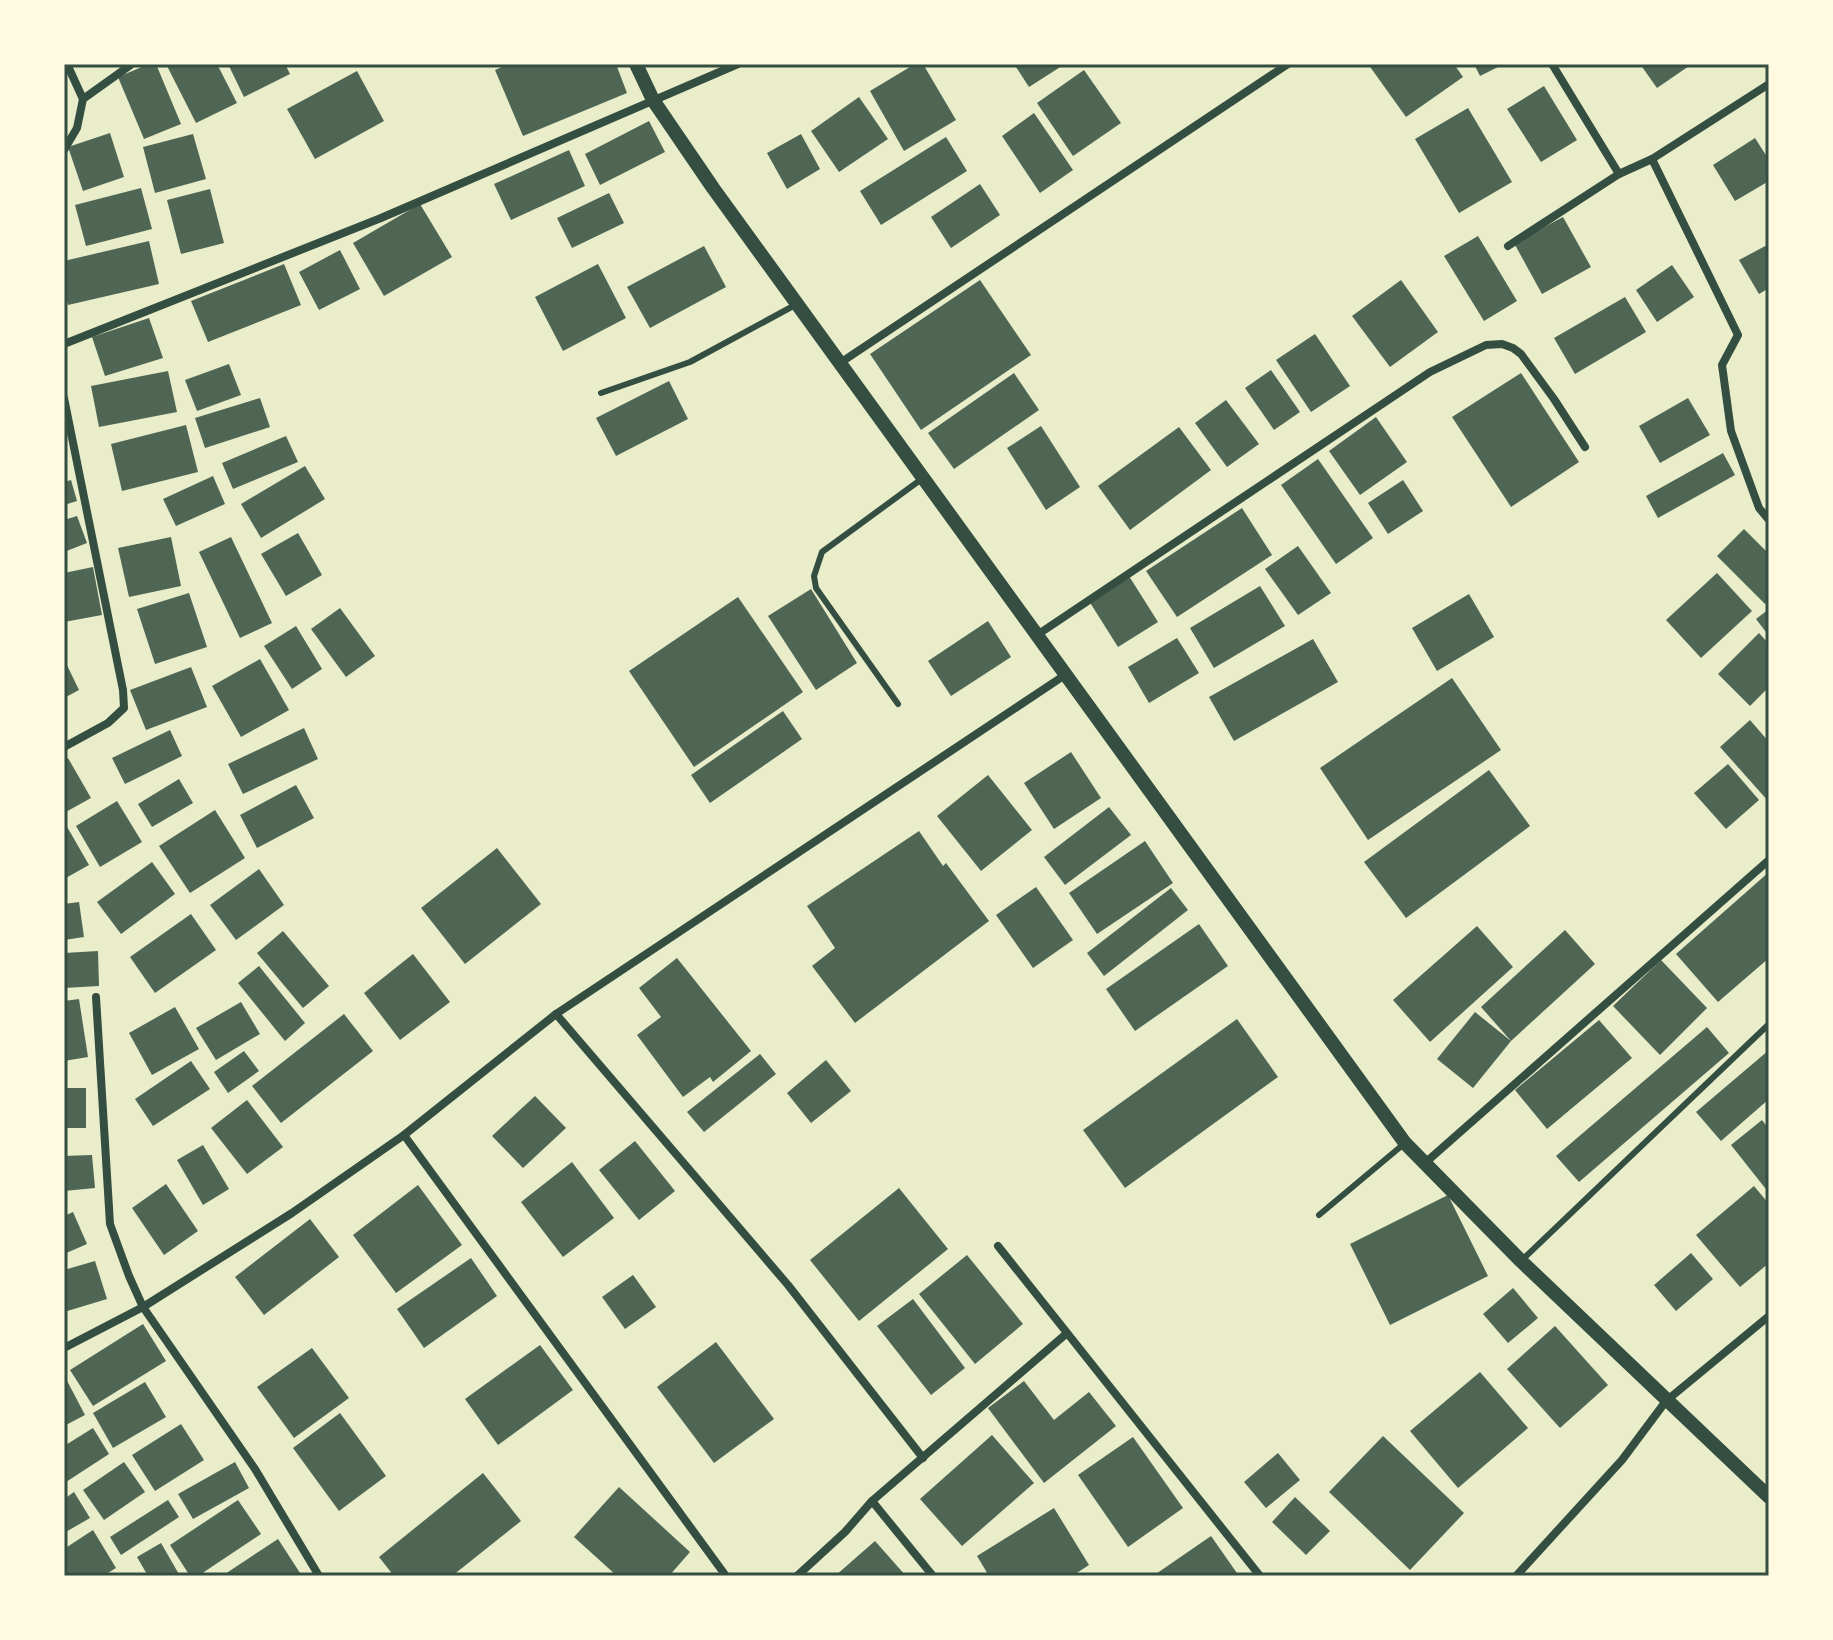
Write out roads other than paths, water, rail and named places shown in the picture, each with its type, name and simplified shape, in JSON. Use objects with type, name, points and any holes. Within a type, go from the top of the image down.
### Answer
[{"type":"street","points":[[64,150],[77,128],[83,99],[67,64]]},
{"type":"street","points":[[83,99],[132,64]]},
{"type":"street","points":[[636,64],[653,100],[797,304],[1405,1143],[1521,1261],[1769,1497]]},
{"type":"street","points":[[64,344],[381,218],[738,64]]},
{"type":"street","points":[[840,363],[1288,64]]},
{"type":"street","points":[[1552,64],[1619,174]]},
{"type":"street","points":[[1508,246],[1619,174],[1652,159],[1769,84]]},
{"type":"street","points":[[1652,159],[1738,335],[1722,365],[1731,431],[1759,508],[1769,520]]},
{"type":"street","points":[[1037,635],[1417,380],[1486,345],[1502,344],[1521,354],[1585,447]]},
{"type":"street","points":[[64,398],[123,690],[124,708],[108,723],[64,747]]},
{"type":"street","points":[[64,1348],[143,1307],[292,1213],[404,1135],[556,1014],[1065,675]]},
{"type":"street","points":[[1425,1163],[1769,860]]},
{"type":"street","points":[[96,997],[110,1224],[143,1307],[255,1469],[319,1576]]},
{"type":"street","points":[[556,1014],[788,1285],[923,1458]]},
{"type":"street","points":[[404,1135],[726,1576]]},
{"type":"street","points":[[998,1246],[1260,1576]]},
{"type":"street","points":[[1516,1576],[1622,1460],[1666,1401],[1769,1316]]},
{"type":"street","points":[[797,1576],[845,1532],[872,1501],[1066,1334]]},
{"type":"street","points":[[872,1501],[933,1576]]},
{"type":"lane","points":[[601,393],[690,362],[797,304]]},
{"type":"lane","points":[[898,704],[816,588],[814,576],[822,552],[923,478]]},
{"type":"lane","points":[[1521,1261],[1769,1024]]},
{"type":"lane","points":[[1319,1215],[1405,1143]]}]
